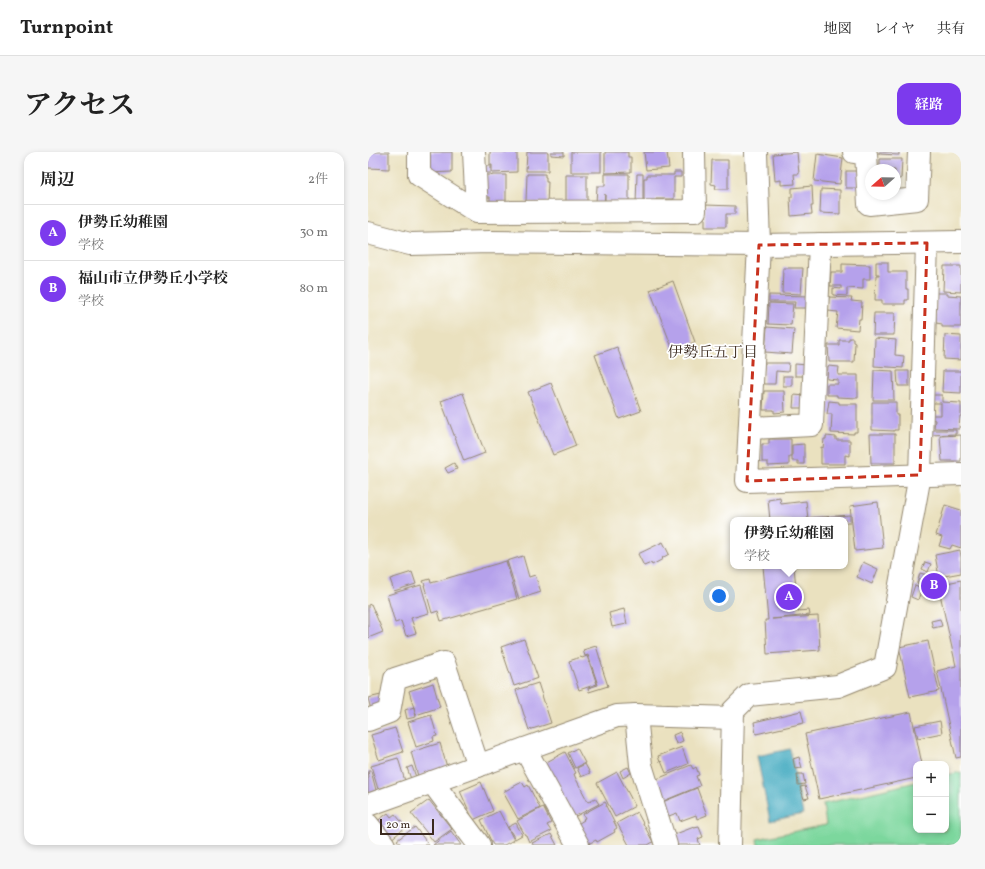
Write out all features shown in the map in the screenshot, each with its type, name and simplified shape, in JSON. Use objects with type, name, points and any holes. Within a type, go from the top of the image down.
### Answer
[{"type":"street","points":[[419,152],[419,175],[477,212],[694,211],[694,152]]},
{"type":"street","points":[[474,152],[477,212]]},
{"type":"street","points":[[756,152],[759,245],[747,481],[961,474]]},
{"type":"street","points":[[854,152],[866,154],[869,204],[917,199],[919,152]]},
{"type":"street","points":[[368,234],[410,244],[490,242],[759,245],[961,242]]},
{"type":"street","points":[[730,845],[733,711],[749,695],[838,686],[884,667],[920,475],[927,242]]},
{"type":"street","points":[[750,428],[812,425],[820,244]]},
{"type":"street","points":[[368,720],[389,712],[395,679],[444,663],[478,766]]},
{"type":"street","points":[[368,805],[617,716],[636,715],[732,718]]},
{"type":"street","points":[[636,715],[641,765],[666,845]]},
{"type":"street","points":[[525,749],[578,845]]},
{"type":"street","points":[[432,782],[479,845]]},
{"type":"street","points":[[368,825],[384,845]]},
{"type":"highlighted area","points":[[927,243],[920,475],[747,481],[759,245]]},
{"type":"green space","points":[[961,772],[961,845],[758,845],[757,839],[826,825],[823,804],[913,783],[913,833],[949,833],[949,774]]},
{"type":"water","points":[[790,749],[803,814],[770,821],[757,756]]},
{"type":"building","points":[[368,152],[389,152],[389,169],[368,168]]},
{"type":"building","points":[[428,152],[452,152],[452,172],[428,173]]},
{"type":"building","points":[[490,152],[517,152],[517,172],[492,173],[491,165],[491,173],[483,173],[482,166],[490,166]]},
{"type":"building","points":[[527,152],[548,152],[548,171],[526,171]]},
{"type":"building","points":[[551,152],[564,152],[564,156],[551,155]]},
{"type":"building","points":[[571,152],[601,152],[601,172],[571,172]]},
{"type":"building","points":[[605,152],[628,152],[628,157],[631,157],[631,172],[605,173]]},
{"type":"building","points":[[644,152],[667,152],[669,168],[646,170]]},
{"type":"building","points":[[797,152],[799,174],[794,174],[795,184],[781,185],[781,180],[775,181],[773,154]]},
{"type":"building","points":[[879,152],[899,152],[899,155],[879,154]]},
{"type":"building","points":[[817,154],[843,158],[840,184],[814,181]]},
{"type":"building","points":[[880,159],[902,159],[901,179],[901,164],[880,164]]},
{"type":"building","points":[[712,160],[728,160],[728,189],[715,189],[716,185],[711,184]]},
{"type":"building","points":[[846,171],[859,171],[859,188],[846,188]]},
{"type":"building","points":[[674,172],[681,172],[681,177],[674,177],[674,199],[656,199],[657,204],[644,204],[644,178],[647,178],[647,175],[674,175]]},
{"type":"building","points":[[527,174],[545,174],[546,182],[548,182],[547,204],[526,202]]},
{"type":"building","points":[[605,174],[629,174],[629,204],[605,201],[605,194],[604,203],[596,203],[597,186],[605,186]]},
{"type":"building","points":[[637,174],[643,174],[643,204],[636,204]]},
{"type":"building","points":[[486,175],[506,175],[506,203],[490,203],[490,197],[486,197]]},
{"type":"building","points":[[566,175],[587,175],[587,204],[566,204]]},
{"type":"building","points":[[812,186],[812,214],[791,216],[790,197],[792,197],[792,188]]},
{"type":"building","points":[[821,189],[840,190],[840,214],[820,213]]},
{"type":"building","points":[[705,205],[735,206],[735,214],[726,214],[726,227],[705,227]]},
{"type":"building","points":[[876,262],[888,262],[888,272],[906,272],[906,289],[908,289],[908,300],[905,300],[905,304],[882,304],[882,300],[875,300],[876,275],[879,275],[876,274]]},
{"type":"building","points":[[842,264],[870,265],[870,279],[863,279],[863,289],[847,288],[847,296],[833,295],[833,288],[841,289],[841,286],[830,286],[831,272],[842,272]]},
{"type":"building","points":[[944,266],[961,266],[961,292],[943,291]]},
{"type":"building","points":[[783,268],[803,268],[801,294],[782,293]]},
{"type":"building","points":[[673,281],[695,342],[673,350],[650,290]]},
{"type":"building","points":[[935,293],[947,293],[947,295],[961,296],[961,327],[942,327],[942,324],[936,323]]},
{"type":"building","points":[[769,295],[810,296],[810,308],[794,308],[795,302],[769,302]]},
{"type":"building","points":[[829,297],[852,298],[851,301],[862,302],[861,319],[859,319],[858,330],[836,328],[838,312],[828,311]]},
{"type":"building","points":[[769,303],[793,304],[791,325],[768,324]]},
{"type":"building","points":[[874,313],[895,313],[894,335],[873,335]]},
{"type":"building","points":[[767,327],[794,329],[792,354],[765,352]]},
{"type":"building","points":[[945,335],[961,336],[961,360],[944,359]]},
{"type":"building","points":[[849,338],[853,338],[853,342],[855,343],[854,362],[829,362],[828,345],[839,345],[839,340],[849,340]]},
{"type":"building","points":[[875,338],[896,340],[895,355],[904,356],[903,368],[874,366]]},
{"type":"building","points":[[617,347],[641,411],[619,419],[595,355]]},
{"type":"building","points":[[764,363],[789,363],[788,372],[776,371],[775,384],[763,384]]},
{"type":"building","points":[[795,364],[807,365],[807,376],[795,376]]},
{"type":"building","points":[[828,366],[839,367],[838,375],[858,375],[858,398],[827,395],[827,384],[838,384],[838,380],[827,379]]},
{"type":"building","points":[[874,370],[893,371],[894,400],[873,400]]},
{"type":"building","points":[[897,371],[909,371],[909,386],[898,386]]},
{"type":"building","points":[[943,371],[961,371],[961,393],[942,392]]},
{"type":"building","points":[[783,376],[792,376],[792,386],[783,386]]},
{"type":"building","points":[[551,383],[576,446],[553,455],[528,392]]},
{"type":"building","points":[[764,391],[784,391],[785,412],[774,413],[774,410],[763,410]]},
{"type":"building","points":[[463,393],[485,453],[464,461],[441,401]]},
{"type":"building","points":[[794,395],[806,396],[806,408],[793,408]]},
{"type":"building","points":[[929,395],[942,395],[942,402],[961,403],[959,429],[934,428],[935,420],[932,419],[932,415],[941,415],[941,403],[928,403]]},
{"type":"building","points":[[829,401],[839,402],[839,404],[857,404],[857,432],[854,432],[854,434],[831,433],[832,414],[827,414]]},
{"type":"building","points":[[872,402],[896,402],[898,430],[872,430]]},
{"type":"building","points":[[929,430],[956,430],[956,434],[929,435]]},
{"type":"building","points":[[870,434],[895,434],[895,463],[871,463]]},
{"type":"building","points":[[961,435],[961,461],[942,461],[940,436]]},
{"type":"building","points":[[826,436],[836,437],[836,440],[850,440],[850,456],[845,455],[845,464],[821,464],[821,447],[823,448],[824,439],[826,439]]},
{"type":"building","points":[[769,439],[791,439],[791,457],[789,457],[789,465],[768,466],[768,462],[762,462],[762,444],[769,444]]},
{"type":"building","points":[[804,444],[804,464],[798,464],[798,461],[792,461],[792,445]]},
{"type":"building","points":[[454,463],[457,469],[448,473],[445,468]]},
{"type":"building","points":[[780,498],[781,504],[806,501],[808,517],[770,517],[768,500]]},
{"type":"building","points":[[878,502],[883,548],[855,551],[850,506]]},
{"type":"building","points":[[945,505],[961,510],[961,548],[952,545],[950,549],[939,546],[942,537],[936,535]]},
{"type":"building","points":[[850,515],[850,523],[848,523],[848,517],[823,517]]},
{"type":"building","points":[[663,542],[669,554],[652,565],[651,563],[644,566],[638,554]]},
{"type":"building","points":[[960,550],[961,573],[939,577],[935,555]]},
{"type":"building","points":[[523,556],[529,577],[535,575],[541,592],[519,599],[507,561]]},
{"type":"building","points":[[506,561],[517,599],[441,621],[438,611],[432,613],[423,581],[430,579],[431,583]]},
{"type":"building","points":[[863,562],[878,569],[872,584],[857,577]]},
{"type":"building","points":[[925,562],[931,564],[928,572],[922,569]]},
{"type":"building","points":[[763,569],[794,569],[798,611],[809,610],[810,615],[772,619],[818,616],[820,650],[767,654],[765,620],[768,620]]},
{"type":"building","points":[[412,572],[416,584],[394,591],[390,579]]},
{"type":"building","points":[[920,573],[927,575],[923,585],[917,583]]},
{"type":"building","points":[[961,580],[961,757],[956,758],[937,671],[956,666],[938,585]]},
{"type":"building","points":[[421,585],[429,613],[411,618],[416,633],[406,636],[401,621],[395,623],[387,595]]},
{"type":"building","points":[[915,585],[922,588],[918,600],[911,597]]},
{"type":"building","points":[[371,604],[383,632],[368,638],[368,605]]},
{"type":"building","points":[[624,609],[627,624],[612,627],[609,613]]},
{"type":"building","points":[[940,619],[942,626],[933,628],[931,621]]},
{"type":"building","points":[[524,639],[538,678],[514,686],[501,647]]},
{"type":"building","points":[[928,641],[939,691],[910,697],[899,647]]},
{"type":"building","points":[[596,646],[608,686],[589,692],[588,688],[598,685],[588,655],[585,656],[583,650]]},
{"type":"building","points":[[587,656],[597,684],[579,690],[569,661]]},
{"type":"building","points":[[433,683],[440,707],[416,715],[409,691]]},
{"type":"building","points":[[538,683],[551,723],[529,730],[516,690]]},
{"type":"building","points":[[381,695],[383,703],[371,710],[368,698]]},
{"type":"building","points":[[414,707],[416,717],[407,719],[405,710]]},
{"type":"building","points":[[801,711],[804,723],[756,734],[754,722]]},
{"type":"building","points":[[911,712],[921,761],[913,761],[913,779],[819,799],[805,734]]},
{"type":"building","points":[[431,715],[437,736],[433,737],[434,741],[416,747],[408,722]]},
{"type":"building","points":[[940,721],[942,733],[918,738],[915,726]]},
{"type":"building","points":[[395,728],[403,752],[379,760],[371,735]]},
{"type":"building","points":[[680,732],[683,741],[676,744],[673,735]]},
{"type":"building","points":[[440,743],[447,767],[418,776],[411,752]]},
{"type":"building","points":[[682,747],[688,764],[666,773],[658,756]]},
{"type":"building","points":[[577,748],[585,763],[575,768],[568,753]]},
{"type":"building","points":[[565,752],[576,773],[574,774],[576,779],[588,802],[595,798],[599,804],[574,817],[543,764]]},
{"type":"building","points":[[799,757],[802,768],[795,769],[793,759]]},
{"type":"building","points":[[398,758],[405,781],[378,789],[371,766]]},
{"type":"building","points":[[585,764],[590,773],[581,777],[577,768]]},
{"type":"building","points":[[691,765],[693,769],[696,767],[699,775],[696,776],[700,786],[661,802],[652,781]]},
{"type":"building","points":[[412,766],[416,777],[411,779],[407,768]]},
{"type":"building","points":[[628,767],[631,773],[623,778],[620,771]]},
{"type":"building","points":[[368,771],[371,771],[376,790],[368,793],[369,778]]},
{"type":"building","points":[[617,772],[635,806],[615,817],[597,783]]},
{"type":"building","points":[[797,774],[803,774],[805,784],[798,785]]},
{"type":"building","points":[[481,782],[493,811],[473,820],[460,791]]},
{"type":"building","points":[[522,782],[525,787],[528,785],[540,808],[518,819],[503,792]]},
{"type":"building","points":[[805,786],[809,798],[804,799],[800,787]]},
{"type":"building","points":[[697,788],[707,815],[697,819],[696,815],[680,821],[677,813],[666,817],[660,803]]},
{"type":"building","points":[[429,800],[452,829],[434,842],[411,813]]},
{"type":"building","points":[[605,802],[617,828],[614,830],[615,832],[597,842],[596,840],[586,845],[576,825],[584,820],[583,819],[585,818],[583,814]]},
{"type":"building","points":[[543,807],[551,823],[547,825],[551,831],[529,842],[517,821]]},
{"type":"building","points":[[499,811],[514,840],[504,845],[493,845],[481,820]]},
{"type":"building","points":[[637,812],[653,842],[648,845],[629,845],[617,823]]},
{"type":"building","points":[[388,813],[391,817],[395,814],[406,827],[390,840],[376,822]]},
{"type":"building","points":[[516,823],[522,835],[515,839],[508,827]]},
{"type":"building","points":[[415,827],[429,845],[401,845],[397,840]]},
{"type":"building","points":[[694,827],[699,827],[703,837],[698,839],[700,845],[677,845],[673,835]]},
{"type":"building","points":[[451,831],[461,845],[433,845]]},
{"type":"building","points":[[551,834],[557,845],[533,845],[532,843]]},
{"type":"place","name":"福山市立伊勢丘小学校","points":[[934,586]]},
{"type":"place","name":"伊勢丘幼稚園","points":[[789,597]]},
{"type":"district","name":"伊勢丘五丁目","points":[[713,353]]}]
